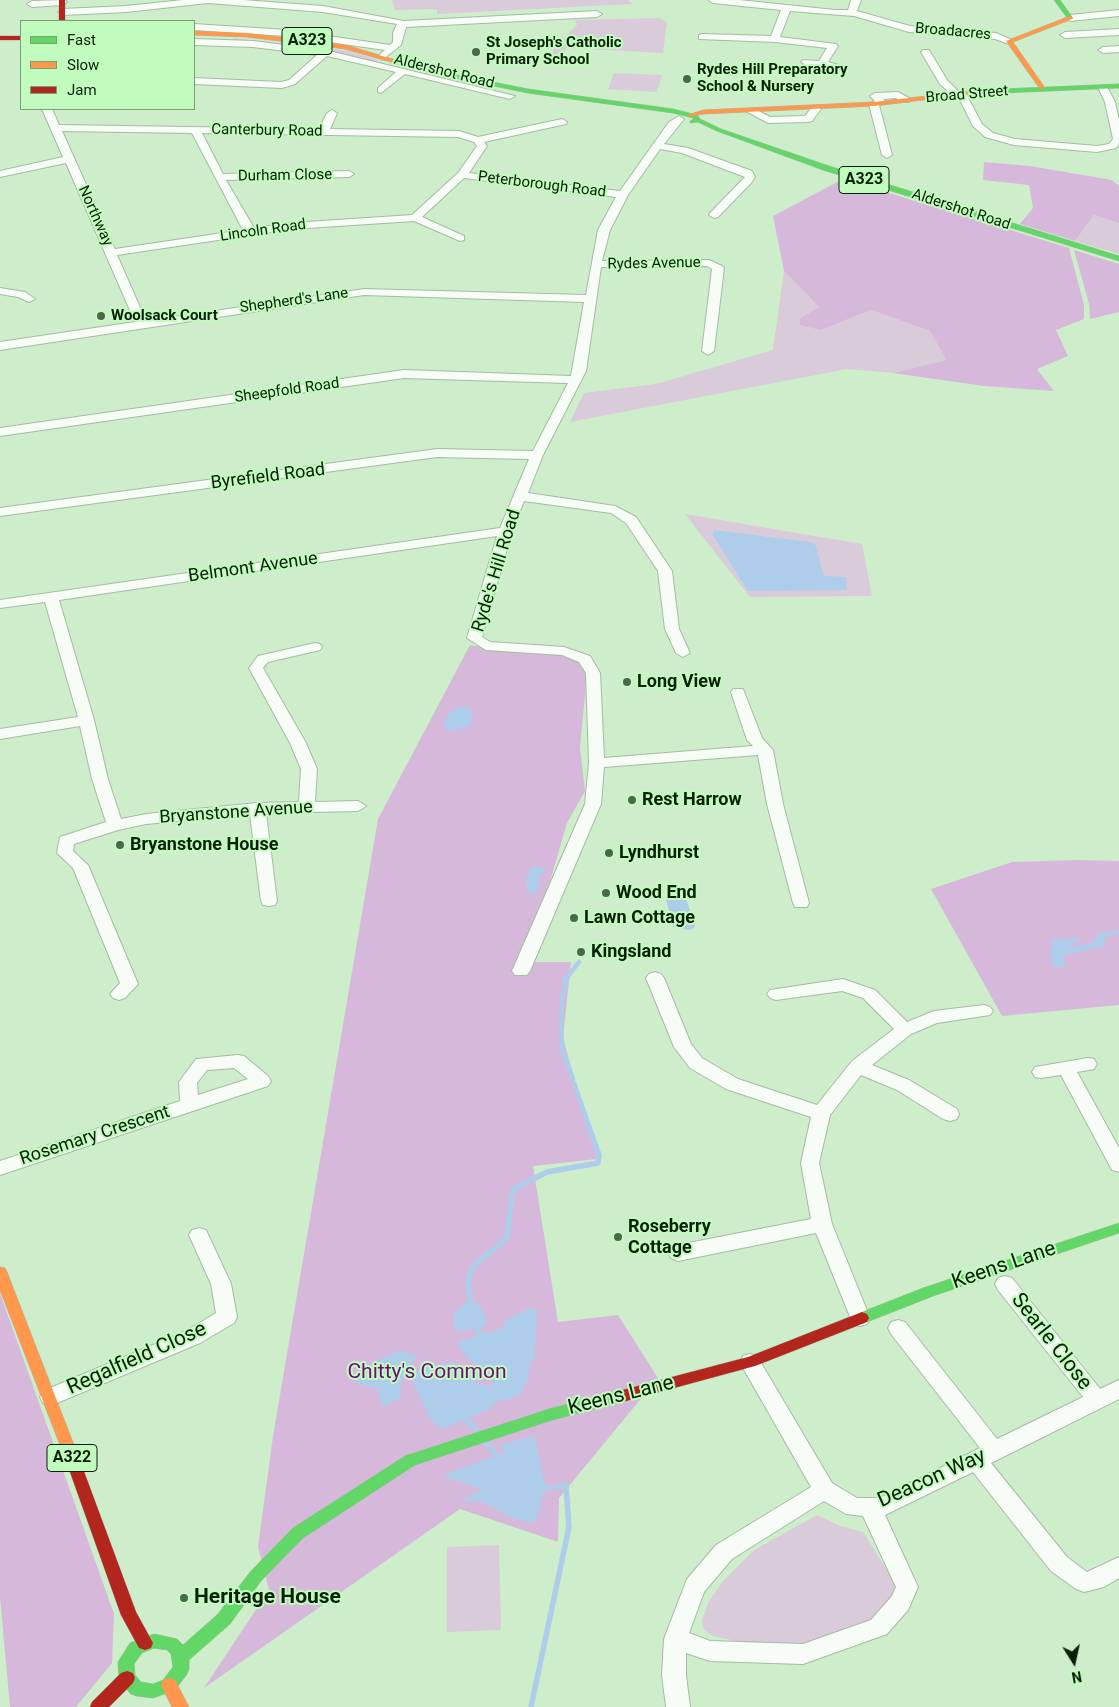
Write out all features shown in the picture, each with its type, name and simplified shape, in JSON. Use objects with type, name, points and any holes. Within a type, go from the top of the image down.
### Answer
[{"type":"main road","points":[[1009,40],[1070,18],[1057,0]]},
{"type":"main road","name":"Aldershot Road","points":[[198,24],[228,38],[334,45],[438,74],[498,86],[658,109],[689,118],[841,172],[1119,259]]},
{"type":"main road","points":[[0,38],[20,38]]},
{"type":"main road","name":"Broadacres","points":[[1009,40],[1042,88]]},
{"type":"main road","name":"Broad Street","points":[[689,118],[710,112],[816,109],[959,94],[1042,88],[1119,86]]},
{"type":"main road","name":"Keens Lane","points":[[181,1657],[224,1618],[256,1576],[298,1533],[410,1460],[549,1415],[750,1362],[928,1292],[1119,1228]]},
{"type":"main road","name":"A322","points":[[0,1272],[50,1397],[129,1614],[145,1643]]},
{"type":"main road","points":[[154,1640],[171,1644],[181,1657],[182,1663],[178,1675],[169,1685],[153,1691],[137,1689],[127,1678],[126,1662],[136,1648],[145,1643],[154,1640]]},
{"type":"main road","points":[[98,1707],[127,1678]]},
{"type":"main road","points":[[169,1685],[181,1707]]},
{"type":"street","points":[[198,24],[208,0]]},
{"type":"street","points":[[32,5],[62,9],[126,9],[208,0],[295,3],[397,21],[402,24],[597,14]]},
{"type":"street","name":"Broadacres","points":[[713,0],[786,9],[854,13],[909,29],[990,35],[1009,40]]},
{"type":"street","points":[[854,13],[852,10],[856,0]]},
{"type":"street","points":[[775,39],[786,9]]},
{"type":"street","points":[[1070,18],[1119,14]]},
{"type":"street","name":"Aldershot Road","points":[[198,24],[287,33],[393,48]]},
{"type":"street","points":[[382,57],[398,43],[398,33],[402,24]]},
{"type":"street","points":[[1065,35],[1119,32]]},
{"type":"street","points":[[702,37],[775,39],[833,46],[822,64]]},
{"type":"street","name":"Aldershot Road","points":[[195,42],[228,38],[325,53],[510,96]]},
{"type":"street","points":[[734,52],[738,38]]},
{"type":"street","points":[[1103,50],[1119,49]]},
{"type":"street","points":[[926,52],[943,82],[959,94],[978,126],[989,135],[1014,142],[1097,149],[1112,146],[1118,139],[1110,102],[1104,87]]},
{"type":"street","points":[[195,81],[282,85],[292,82],[325,53]]},
{"type":"street","points":[[806,62],[837,66]]},
{"type":"street","name":"Aldershot Road","points":[[381,90],[402,72]]},
{"type":"street","points":[[878,104],[886,155]]},
{"type":"street","name":"Northway","points":[[47,110],[142,324]]},
{"type":"street","points":[[322,132],[332,113]]},
{"type":"street","name":"Ryde's Hill Road","points":[[521,970],[594,804],[597,763],[593,673],[585,659],[564,651],[486,646],[474,638],[505,531],[537,454],[576,380],[581,366],[596,264],[604,230],[623,196],[671,128],[689,118]]},
{"type":"street","points":[[460,238],[415,218],[462,175],[482,149],[478,140],[562,122]]},
{"type":"street","name":"Canterbury Road","points":[[55,128],[459,134],[478,140]]},
{"type":"street","points":[[196,130],[200,142],[250,232]]},
{"type":"street","points":[[658,146],[684,150],[748,173],[750,177],[747,181],[714,215]]},
{"type":"street","points":[[0,174],[70,160]]},
{"type":"street","name":"Durham Close","points":[[220,177],[349,174]]},
{"type":"street","name":"Peterborough Road","points":[[462,175],[623,196]]},
{"type":"street","name":"Lincoln Road","points":[[111,253],[250,232],[334,222],[415,218]]},
{"type":"street","name":"Rydes Avenue","points":[[596,264],[709,263],[718,268],[708,351]]},
{"type":"street","points":[[0,291],[21,294],[29,299]]},
{"type":"street","name":"Shepherd's Lane","points":[[0,346],[364,292],[591,299]]},
{"type":"street","name":"Sheepfold Road","points":[[0,432],[404,374],[576,380]]},
{"type":"street","name":"Byrefield Road","points":[[0,512],[437,453],[537,454]]},
{"type":"street","points":[[520,496],[614,510],[631,520],[665,571],[672,629],[682,653]]},
{"type":"street","name":"Belmont Avenue","points":[[0,604],[505,531]]},
{"type":"street","points":[[51,597],[86,720],[100,779],[115,825]]},
{"type":"street","points":[[306,807],[309,769],[298,743],[256,668],[263,659],[315,647]]},
{"type":"street","points":[[738,692],[755,740],[765,750],[775,804],[801,903]]},
{"type":"street","points":[[0,734],[86,720]]},
{"type":"street","points":[[597,763],[765,750]]},
{"type":"street","name":"Bryanstone Avenue","points":[[119,994],[129,984],[80,865],[65,853],[66,841],[115,825],[146,819],[256,808],[358,806]]},
{"type":"street","points":[[256,808],[270,901]]},
{"type":"street","points":[[655,978],[683,1047],[696,1063],[732,1084],[821,1114]]},
{"type":"street","points":[[776,994],[843,985],[869,994],[905,1030]]},
{"type":"street","points":[[860,1318],[822,1224],[810,1163],[821,1114],[858,1066],[905,1030],[934,1017],[984,1011]]},
{"type":"street","points":[[1041,1072],[1088,1064]]},
{"type":"street","points":[[858,1066],[903,1085],[950,1114]]},
{"type":"street","points":[[1066,1068],[1119,1165]]},
{"type":"street","name":"Rosemary Crescent","points":[[0,1168],[189,1105]]},
{"type":"street","points":[[678,1253],[822,1224]]},
{"type":"street","name":"Regalfield Close","points":[[50,1397],[193,1337],[227,1318],[221,1284],[199,1235]]},
{"type":"street","name":"Searle Close","points":[[1005,1284],[1097,1400]]},
{"type":"street","points":[[898,1328],[1059,1564],[1084,1582],[1096,1580],[1119,1567]]},
{"type":"street","points":[[678,1707],[674,1675],[675,1639],[695,1586],[724,1552],[824,1490],[750,1362]]},
{"type":"street","name":"Deacon Way","points":[[824,1490],[854,1507],[882,1507],[1119,1389]]},
{"type":"street","points":[[675,1639],[710,1651],[803,1654],[879,1627],[900,1604],[907,1587],[870,1507]]},
{"type":"shaded area","points":[[392,0],[628,0],[632,4],[437,14],[437,10],[433,9],[395,10]]},
{"type":"shaded area","points":[[659,18],[667,22],[663,53],[566,48],[563,54],[553,57],[553,49],[577,25],[575,20]]},
{"type":"shaded area","points":[[234,38],[350,51],[379,60],[375,63],[232,41]]},
{"type":"shaded area","points":[[614,73],[662,75],[657,92],[608,89]]},
{"type":"shaded area","points":[[1094,215],[1119,223],[1119,254],[1075,241]]},
{"type":"shaded area","points":[[784,271],[819,307],[800,318],[821,330],[871,310],[930,331],[946,360],[893,373],[847,369],[570,422],[584,393],[656,384],[773,350]]},
{"type":"shaded area","points":[[685,514],[862,544],[872,596],[750,597]],"holes":[[[716,530],[811,542],[824,576],[748,591],[712,534]]]},
{"type":"shaded area","points":[[817,1515],[840,1526],[863,1532],[890,1575],[897,1593],[895,1606],[849,1634],[777,1650],[713,1636],[703,1628],[702,1621],[708,1603],[723,1581],[754,1550]]},
{"type":"shaded area","points":[[499,1545],[501,1630],[447,1632],[447,1547]]},
{"type":"green space","points":[[984,162],[1030,166],[1112,180],[1119,186],[1119,223],[1094,215],[1075,241],[1020,224],[1033,208],[1029,185],[983,180]]},
{"type":"green space","points":[[843,179],[1069,248],[1084,305],[1084,319],[1056,330],[1068,356],[1037,369],[1054,391],[984,386],[893,373],[946,360],[930,331],[871,310],[821,330],[800,325],[800,318],[819,307],[784,271],[773,216]]},
{"type":"green space","points":[[1074,250],[1119,264],[1119,312],[1090,319],[1089,304]]},
{"type":"green space","name":"Chitty's Common","points":[[470,645],[502,651],[554,653],[580,663],[587,675],[580,747],[585,791],[567,823],[540,916],[533,962],[571,962],[563,1038],[597,1159],[533,1166],[558,1322],[618,1315],[658,1378],[559,1498],[558,1542],[460,1509],[204,1688],[269,1590],[258,1547],[273,1436],[378,819]]},
{"type":"green space","points":[[1119,861],[1119,1005],[1002,1016],[931,889],[1012,862]]},
{"type":"green space","points":[[0,1293],[114,1614],[112,1663],[76,1707],[10,1707],[0,1597]]},
{"type":"water","points":[[715,530],[811,542],[815,544],[824,576],[846,577],[847,590],[748,591],[712,534]]},
{"type":"water","points":[[460,707],[470,707],[472,721],[469,726],[453,731],[446,730],[444,724],[446,718],[451,711]]},
{"type":"water","points":[[535,866],[545,869],[538,880],[540,883],[535,894],[530,894],[526,878],[531,868]]},
{"type":"water","points":[[677,893],[686,899],[695,925],[694,928],[689,930],[673,927],[666,899],[670,894]]},
{"type":"water","points":[[1119,930],[1119,934],[1105,936],[1105,946],[1064,955],[1065,967],[1053,967],[1050,952],[1053,944],[1050,940],[1079,938],[1080,941],[1068,945],[1078,946],[1093,942],[1100,933]]},
{"type":"water","points":[[470,1298],[480,1305],[487,1320],[487,1324],[480,1329],[485,1334],[503,1328],[505,1321],[527,1309],[537,1309],[534,1359],[530,1364],[528,1378],[520,1396],[495,1402],[490,1409],[442,1429],[429,1418],[411,1377],[407,1376],[402,1380],[400,1398],[384,1407],[381,1404],[378,1389],[355,1383],[355,1378],[359,1373],[370,1365],[395,1352],[404,1351],[418,1357],[408,1366],[412,1374],[433,1365],[456,1363],[464,1368],[475,1382],[492,1387],[492,1376],[469,1360],[459,1347],[460,1340],[477,1335],[472,1329],[461,1331],[454,1328],[455,1312]]},
{"type":"water","points":[[535,1436],[545,1487],[537,1517],[532,1523],[512,1518],[481,1501],[461,1501],[481,1489],[441,1476],[504,1453],[501,1444]]},
{"type":"waterway","points":[[573,1079],[562,1049],[561,1022],[563,992],[566,988],[564,981],[579,962]]},
{"type":"waterway","points":[[574,1083],[587,1120]]},
{"type":"waterway","points":[[470,1298],[468,1283],[470,1273],[477,1263],[507,1238],[512,1194],[515,1188],[547,1172],[598,1163],[599,1155],[586,1119]]},
{"type":"waterway","points":[[466,1419],[476,1430]]},
{"type":"waterway","points":[[487,1443],[497,1456]]},
{"type":"waterway","points":[[531,1707],[569,1527],[566,1485],[557,1487]]},
{"type":"waterway","points":[[545,1487],[550,1488]]},
{"type":"traffic: fast","points":[[1057,0],[1070,18]]},
{"type":"traffic: fast","points":[[432,72],[528,91],[673,111],[695,116],[698,120]]},
{"type":"traffic: fast","points":[[979,92],[1119,86]]},
{"type":"traffic: fast","points":[[692,122],[698,120],[719,130],[826,168],[1119,259]]},
{"type":"traffic: fast","points":[[862,1318],[928,1292],[1119,1228]]},
{"type":"traffic: fast","points":[[181,1657],[224,1619],[256,1576],[298,1533],[410,1460],[549,1415],[615,1398]]},
{"type":"traffic: fast","points":[[154,1641],[171,1644],[177,1649],[181,1657],[181,1669],[169,1685],[153,1691],[137,1689],[127,1678],[126,1662],[136,1648],[154,1641]]},
{"type":"traffic: slow","points":[[1042,88],[1009,41],[1070,18]]},
{"type":"traffic: slow","points":[[195,33],[247,35],[346,47],[432,72]]},
{"type":"traffic: slow","points":[[691,115],[703,112],[874,104],[979,92]]},
{"type":"traffic: slow","points":[[0,1272],[72,1458]]},
{"type":"traffic: slow","points":[[169,1685],[181,1707]]},
{"type":"traffic: jam","points":[[62,0],[62,20]]},
{"type":"traffic: jam","points":[[0,38],[20,38]]},
{"type":"traffic: jam","points":[[615,1398],[750,1362],[862,1318]]},
{"type":"traffic: jam","points":[[72,1458],[129,1615],[145,1643]]},
{"type":"traffic: jam","points":[[98,1707],[127,1678]]},
{"type":"place","name":"St Joseph's Catholic Primary School","points":[[476,52]]},
{"type":"place","name":"Rydes Hill Preparatory School & Nursery","points":[[687,79]]},
{"type":"place","name":"Woolsack Court","points":[[101,316]]},
{"type":"place","name":"Long View","points":[[627,682]]},
{"type":"place","name":"Rest Harrow","points":[[632,800]]},
{"type":"place","name":"Bryanstone House","points":[[120,845]]},
{"type":"place","name":"Lyndhurst","points":[[609,853]]},
{"type":"place","name":"Wood End","points":[[606,893]]},
{"type":"place","name":"Lawn Cottage","points":[[574,918]]},
{"type":"place","name":"Kingsland","points":[[581,952]]},
{"type":"place","name":"Roseberry Cottage","points":[[618,1237]]},
{"type":"place","name":"Heritage House","points":[[184,1598]]}]
